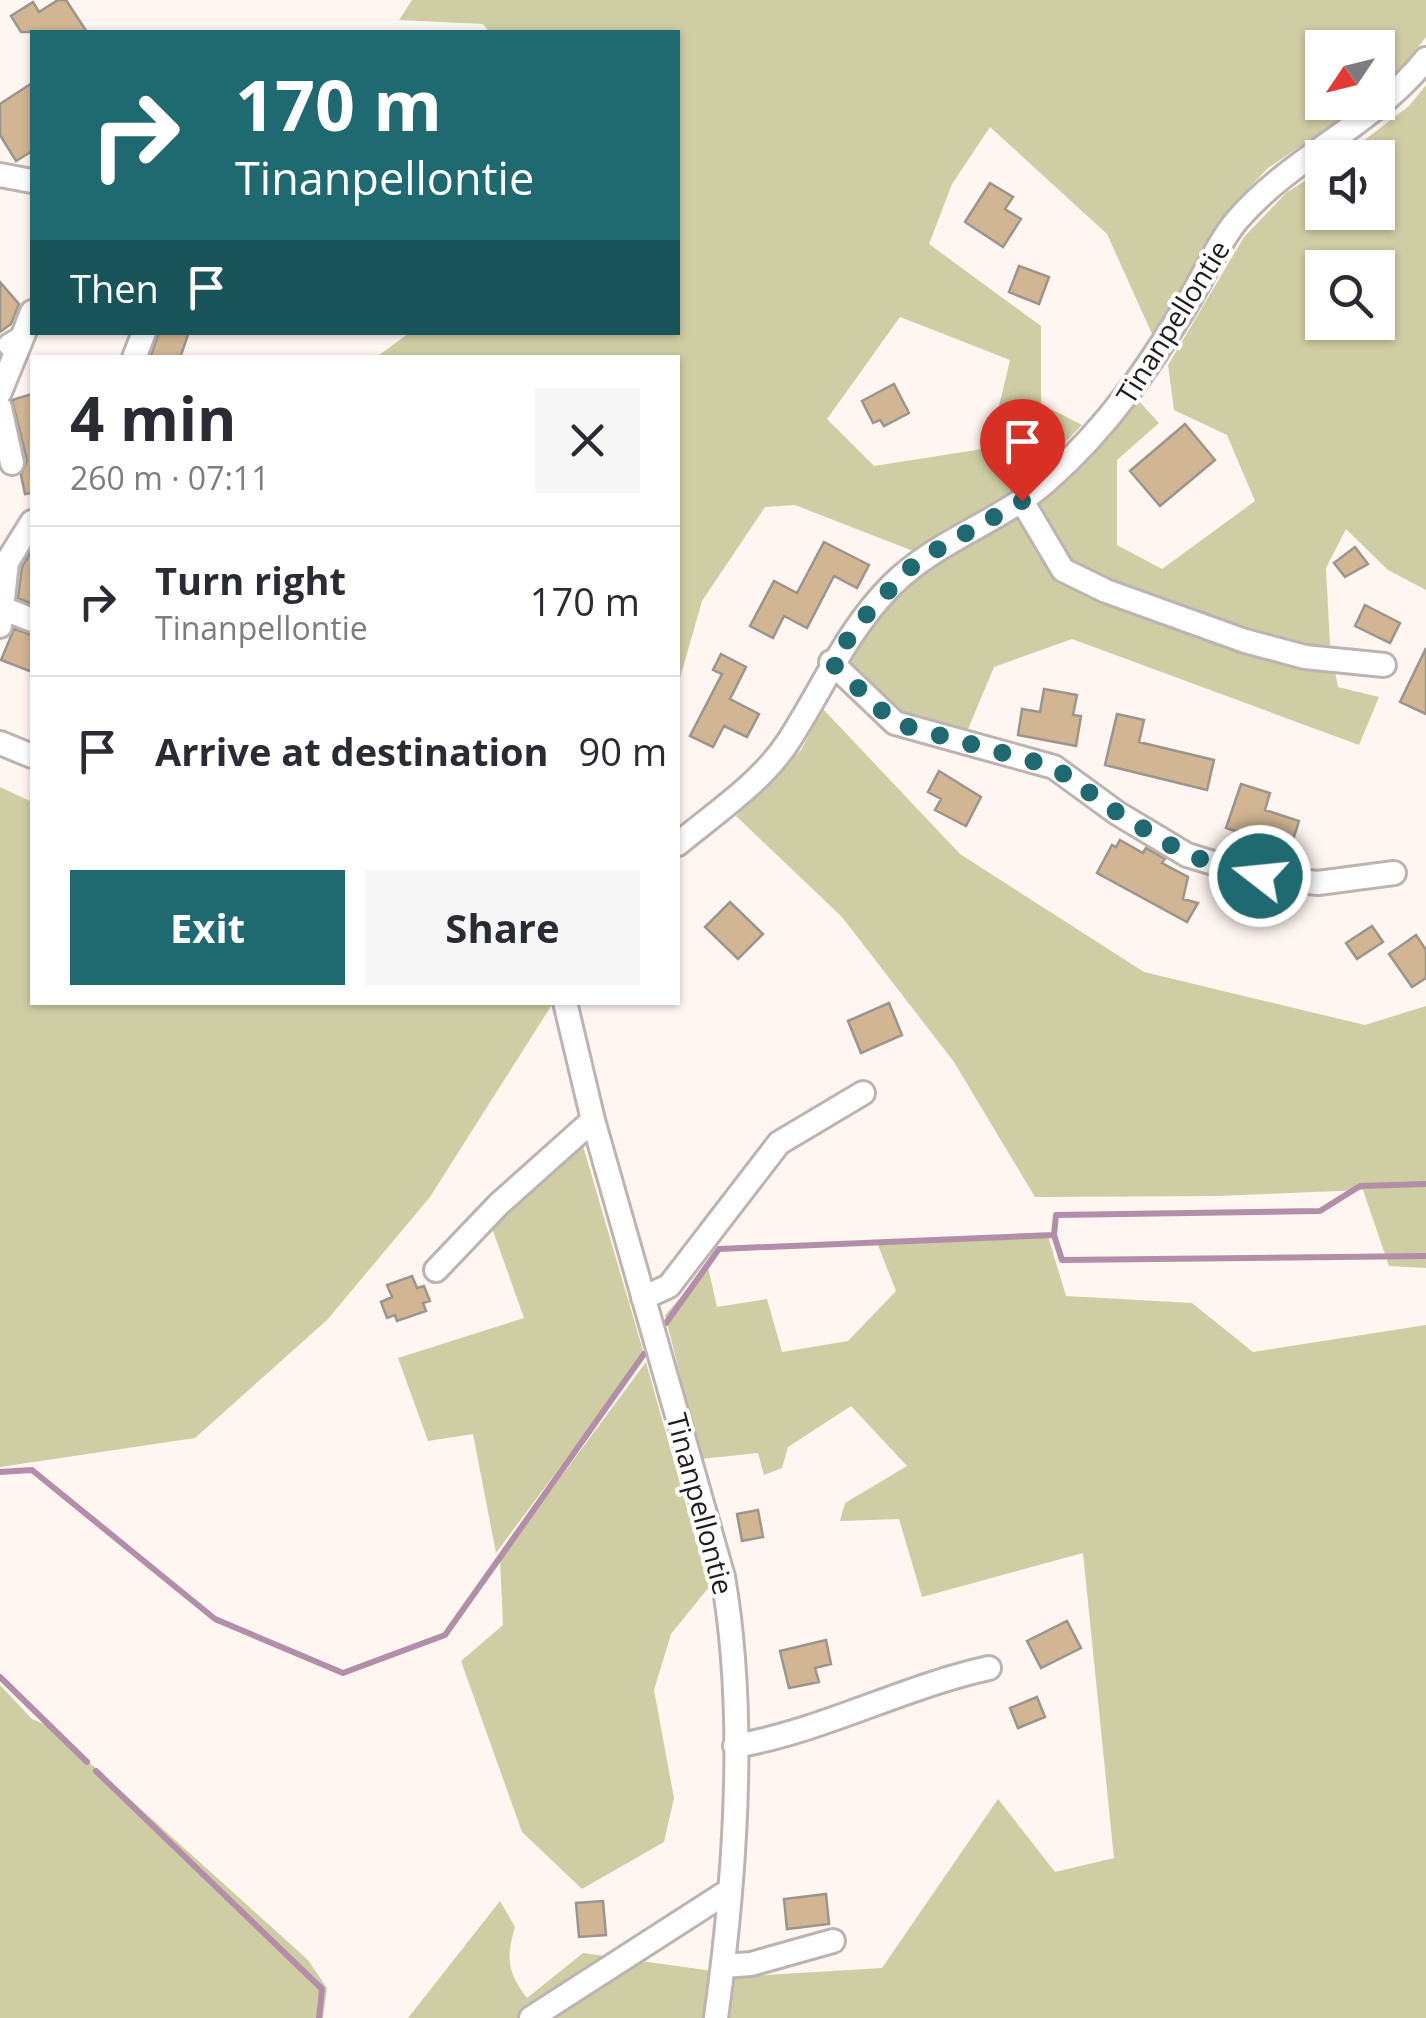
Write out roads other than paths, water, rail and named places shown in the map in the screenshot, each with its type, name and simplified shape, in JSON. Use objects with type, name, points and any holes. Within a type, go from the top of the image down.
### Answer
[{"type":"street","name":"Tinanpellontie","points":[[680,842],[767,769],[788,742],[831,662],[888,589],[917,561],[1022,501],[1072,458],[1123,403],[1235,223],[1277,179],[1344,136],[1400,91],[1426,58]]},
{"type":"street","points":[[0,174],[30,181]]},
{"type":"street","points":[[0,392],[30,317]]},
{"type":"street","points":[[0,350],[22,338]]},
{"type":"street","points":[[0,408],[12,463]]},
{"type":"street","points":[[1022,501],[1063,570],[1106,591],[1244,641],[1305,657],[1384,666]]},
{"type":"street","points":[[30,525],[7,562],[1,617],[30,620]]},
{"type":"street","points":[[831,662],[895,723],[1054,767],[1118,813],[1187,855],[1260,876],[1318,883],[1394,873]]},
{"type":"street","points":[[0,743],[30,755]]},
{"type":"street","name":"Tinanpellontie","points":[[565,1005],[593,1120],[723,1577],[734,1639],[730,1890],[716,2018]]},
{"type":"street","points":[[643,1298],[669,1286],[780,1143],[863,1093]]},
{"type":"street","points":[[436,1270],[500,1204],[593,1120]]},
{"type":"street","points":[[734,1746],[783,1738],[952,1676],[989,1668]]},
{"type":"street","points":[[531,2018],[730,1890]]},
{"type":"street","points":[[723,1966],[751,1964],[833,1941]]},
{"type":"waterway","points":[[666,1323],[719,1249],[1054,1235],[1056,1215],[1320,1211],[1360,1186],[1426,1184]]},
{"type":"waterway","points":[[1054,1235],[1062,1260],[1426,1256]]},
{"type":"waterway","points":[[0,1472],[32,1470],[215,1619],[343,1673],[445,1635],[644,1354]]},
{"type":"waterway","points":[[0,1677],[87,1762]]},
{"type":"waterway","points":[[96,1771],[322,1989],[319,2018]]}]
